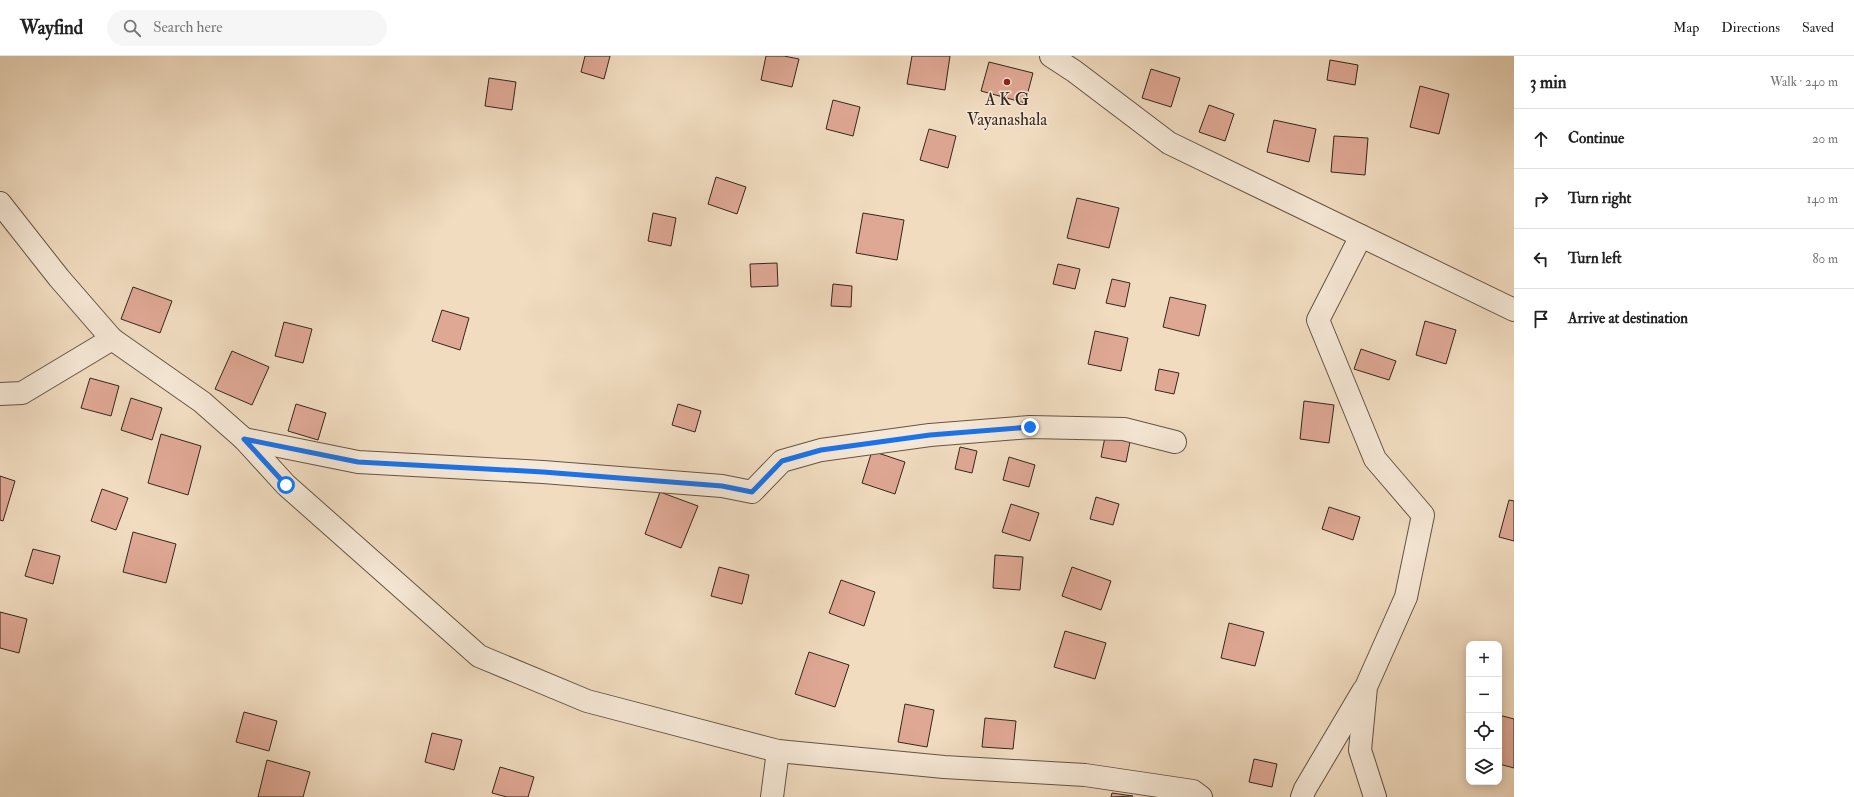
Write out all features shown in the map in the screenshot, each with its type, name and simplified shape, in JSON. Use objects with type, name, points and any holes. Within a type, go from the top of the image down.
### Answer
[{"type":"street","points":[[1051,56],[1074,71],[1169,143],[1514,310]]},
{"type":"street","points":[[0,203],[59,278],[112,339],[202,402],[244,439],[286,485],[479,656],[587,701],[778,751],[944,767],[1085,776],[1193,791],[1201,797]]},
{"type":"street","points":[[1302,797],[1305,789],[1366,687],[1406,597],[1423,515],[1375,459],[1318,320],[1361,236]]},
{"type":"street","points":[[0,394],[22,393],[112,339]]},
{"type":"street","points":[[244,439],[358,462],[567,474],[722,486],[752,492],[782,461],[821,450],[930,435],[1030,427],[1124,429],[1175,442]]},
{"type":"street","points":[[1366,687],[1360,750],[1375,797]]},
{"type":"street","points":[[772,797],[778,751]]},
{"type":"building","points":[[585,56],[610,56],[604,79],[581,72]]},
{"type":"building","points":[[766,56],[784,56],[799,59],[792,87],[761,80]]},
{"type":"building","points":[[912,56],[950,56],[945,90],[907,84]]},
{"type":"building","points":[[1330,60],[1358,65],[1355,85],[1327,80]]},
{"type":"building","name":"A K G Vayanashala","points":[[989,62],[1033,73],[1025,103],[981,91]]},
{"type":"building","points":[[1151,69],[1180,78],[1171,107],[1142,98]]},
{"type":"building","points":[[489,78],[516,82],[512,110],[485,106]]},
{"type":"building","points":[[1420,86],[1449,94],[1439,134],[1410,127]]},
{"type":"building","points":[[833,100],[860,107],[853,136],[826,129]]},
{"type":"building","points":[[1209,105],[1234,114],[1225,141],[1199,132]]},
{"type":"building","points":[[1274,120],[1316,129],[1309,162],[1267,152]]},
{"type":"building","points":[[929,129],[956,136],[948,168],[920,160]]},
{"type":"building","points":[[1334,136],[1368,138],[1365,175],[1331,172]]},
{"type":"building","points":[[716,177],[746,187],[737,214],[708,204]]},
{"type":"building","points":[[1077,198],[1119,208],[1109,248],[1067,238]]},
{"type":"building","points":[[653,213],[676,218],[671,246],[648,241]]},
{"type":"building","points":[[863,213],[904,220],[897,260],[856,253]]},
{"type":"building","points":[[777,263],[778,286],[751,287],[750,264]]},
{"type":"building","points":[[1058,264],[1080,269],[1075,289],[1053,284]]},
{"type":"building","points":[[1112,279],[1130,283],[1125,307],[1106,303]]},
{"type":"building","points":[[833,284],[852,286],[851,307],[831,306]]},
{"type":"building","points":[[133,287],[172,301],[160,333],[121,319]]},
{"type":"building","points":[[1170,297],[1206,305],[1199,336],[1163,327]]},
{"type":"building","points":[[442,310],[469,318],[460,350],[432,341]]},
{"type":"building","points":[[1425,321],[1456,330],[1446,364],[1416,355]]},
{"type":"building","points":[[284,322],[312,329],[303,363],[275,356]]},
{"type":"building","points":[[1095,331],[1128,338],[1121,371],[1088,364]]},
{"type":"building","points":[[1361,349],[1396,361],[1389,380],[1354,369]]},
{"type":"building","points":[[232,351],[269,367],[252,405],[215,389]]},
{"type":"building","points":[[1159,369],[1179,373],[1174,394],[1155,390]]},
{"type":"building","points":[[90,378],[119,386],[111,416],[81,408]]},
{"type":"building","points":[[131,398],[162,408],[152,440],[121,430]]},
{"type":"building","points":[[1304,401],[1334,405],[1329,443],[1300,439]]},
{"type":"building","points":[[296,404],[326,413],[318,440],[288,431]]},
{"type":"building","points":[[678,404],[701,411],[695,432],[672,425]]},
{"type":"building","points":[[161,434],[201,446],[188,495],[148,483]]},
{"type":"building","points":[[1105,437],[1130,442],[1126,462],[1101,457]]},
{"type":"building","points":[[960,447],[977,451],[972,473],[955,469]]},
{"type":"building","points":[[872,451],[905,462],[895,494],[862,483]]},
{"type":"building","points":[[1009,457],[1035,465],[1029,487],[1003,480]]},
{"type":"building","points":[[0,476],[15,481],[3,521],[0,520]]},
{"type":"building","points":[[102,489],[128,498],[116,530],[91,521]]},
{"type":"building","points":[[660,492],[698,506],[681,548],[645,534]]},
{"type":"building","points":[[1096,497],[1119,504],[1113,525],[1090,519]]},
{"type":"building","points":[[1509,500],[1514,501],[1514,541],[1499,537]]},
{"type":"building","points":[[1011,504],[1039,513],[1030,541],[1002,532]]},
{"type":"building","points":[[1329,507],[1360,517],[1353,540],[1322,529]]},
{"type":"building","points":[[133,532],[176,544],[166,583],[123,572]]},
{"type":"building","points":[[33,549],[60,556],[53,584],[25,576]]},
{"type":"building","points":[[995,555],[1023,557],[1020,590],[993,588]]},
{"type":"building","points":[[719,567],[749,575],[742,604],[711,596]]},
{"type":"building","points":[[1072,567],[1111,581],[1101,610],[1062,596]]},
{"type":"building","points":[[841,580],[875,592],[864,626],[829,613]]},
{"type":"building","points":[[0,612],[27,619],[19,653],[0,648]]},
{"type":"building","points":[[1229,623],[1264,632],[1255,666],[1221,658]]},
{"type":"building","points":[[1065,631],[1106,643],[1095,679],[1054,667]]},
{"type":"building","points":[[809,652],[849,665],[835,707],[795,694]]},
{"type":"building","points":[[905,704],[934,710],[927,747],[898,742]]},
{"type":"building","points":[[244,712],[277,721],[269,751],[236,742]]},
{"type":"building","points":[[1502,716],[1514,719],[1514,768],[1502,765]]},
{"type":"building","points":[[985,718],[1016,721],[1013,749],[982,747]]},
{"type":"building","points":[[432,733],[462,740],[454,770],[425,762]]},
{"type":"building","points":[[1254,759],[1277,764],[1272,787],[1249,782]]},
{"type":"building","points":[[267,760],[310,772],[303,797],[258,797]]},
{"type":"building","points":[[500,767],[534,777],[528,797],[507,797],[492,793]]},
{"type":"building","points":[[1112,793],[1133,796],[1111,797]]},
{"type":"place","name":"A K G Vayanashala","points":[[1007,82]]},
{"type":"route","points":[[286,485],[244,439],[358,462],[543,472],[722,486],[752,492],[782,461],[821,450],[930,435],[1030,427]]}]
